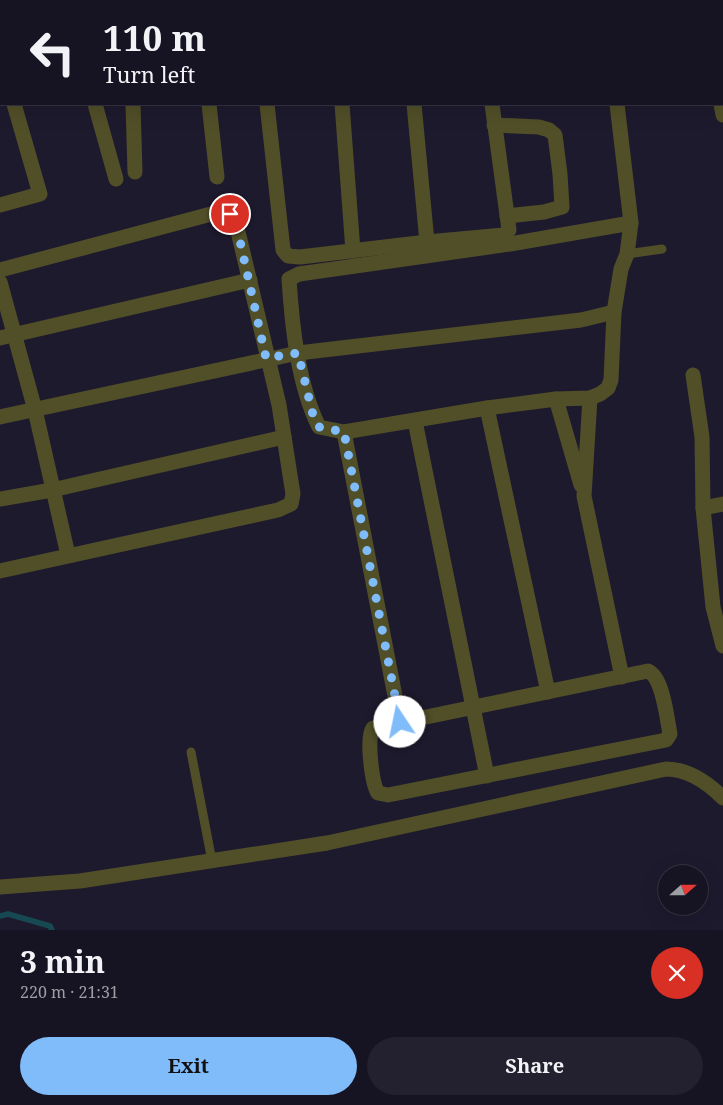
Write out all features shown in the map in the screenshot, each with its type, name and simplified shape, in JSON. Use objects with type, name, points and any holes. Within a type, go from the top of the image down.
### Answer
[{"type":"street","points":[[0,205],[40,194],[14,105]]},
{"type":"street","points":[[95,105],[116,179]]},
{"type":"street","points":[[133,105],[135,172]]},
{"type":"street","points":[[210,105],[217,177]]},
{"type":"street","points":[[267,105],[283,250],[288,256],[300,257],[504,235],[509,230],[492,105]]},
{"type":"street","points":[[342,105],[353,251]]},
{"type":"street","points":[[414,105],[427,242]]},
{"type":"street","points":[[617,105],[631,223],[627,254],[621,269],[614,312],[608,388],[590,398],[556,399],[487,408],[344,432],[319,427],[313,415],[298,353],[289,279],[293,276],[510,244],[631,223]]},
{"type":"street","points":[[494,125],[539,127],[549,130],[555,135],[557,143],[562,207],[544,212],[507,216]]},
{"type":"street","points":[[0,270],[105,240],[128,237],[222,212],[230,214],[236,223],[266,358],[279,406],[292,494],[291,504],[278,510],[0,571]]},
{"type":"street","points":[[7,336],[250,280]]},
{"type":"street","points":[[0,282],[7,336],[35,410],[68,555]]},
{"type":"street","points":[[0,418],[266,358],[581,320],[614,312]]},
{"type":"street","points":[[693,375],[702,436],[703,508],[713,607],[723,646]]},
{"type":"street","points":[[584,496],[590,398]]},
{"type":"street","points":[[556,399],[584,496],[622,677]]},
{"type":"street","points":[[487,408],[548,692]]},
{"type":"street","points":[[415,421],[487,776]]},
{"type":"street","points":[[344,432],[400,722]]},
{"type":"street","points":[[0,499],[52,490],[284,437]]},
{"type":"street","points":[[703,508],[723,504]]},
{"type":"street","points":[[648,671],[656,676],[670,734],[666,740],[388,795],[378,793],[374,786],[370,732],[378,726],[548,692],[648,671]]},
{"type":"street","points":[[0,886],[80,880],[345,839],[457,816],[612,779],[666,769],[677,769],[692,775],[723,798]]},
{"type":"lane","points":[[627,254],[662,249]]},
{"type":"lane","points":[[191,752],[212,861]]},
{"type":"waterway","points":[[0,916],[8,914],[50,926],[52,930]]},
{"type":"route","points":[[230,214],[236,223],[266,358],[298,353],[313,415],[319,427],[344,432],[400,722]]}]
